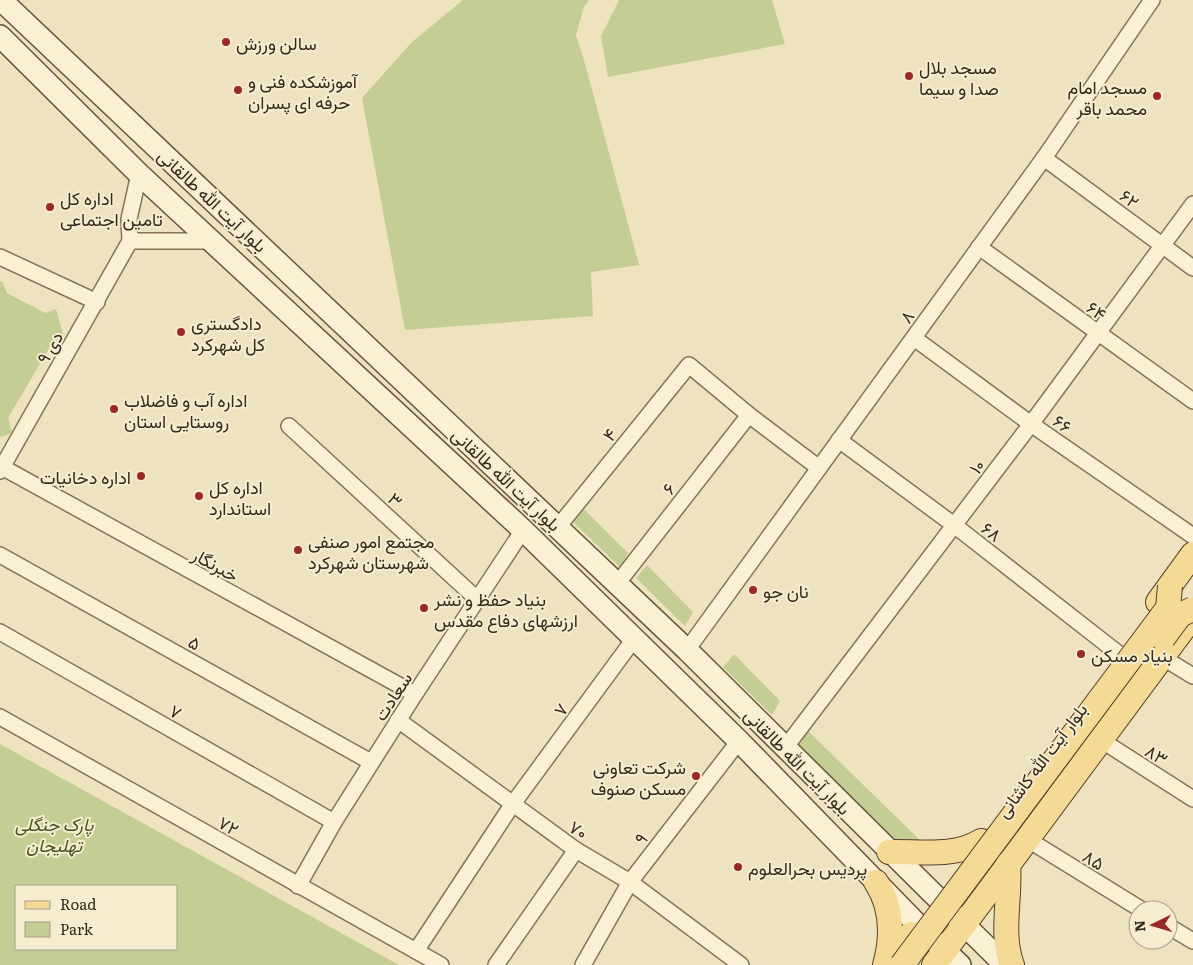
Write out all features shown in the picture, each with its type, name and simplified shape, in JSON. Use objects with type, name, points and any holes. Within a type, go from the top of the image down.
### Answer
[{"type":"main road","name":"بلوار آیت الله طالقانی","points":[[1,0],[687,650],[937,900],[1005,965]]},
{"type":"main road","name":"بلوار آیت الله طالقانی","points":[[0,36],[139,174],[523,530],[634,638],[739,741],[918,925],[946,960]]},
{"type":"main road","name":"بلوار آیت الله کاشانی","points":[[886,965],[937,900],[1193,554]]},
{"type":"main road","points":[[902,965],[1168,608],[1170,586]]},
{"type":"main road","points":[[920,965],[1180,615],[1193,610]]},
{"type":"main road","name":"بلوار آیت الله کاشانی","points":[[946,960],[964,925],[1193,616]]},
{"type":"main road","points":[[845,850],[866,828]]},
{"type":"main road","points":[[889,852],[958,850],[981,841]]},
{"type":"main road","points":[[1008,864],[1006,921],[1007,942],[1012,965]]},
{"type":"main road","points":[[876,882],[888,905],[890,921],[890,943],[886,965]]},
{"type":"street","name":"۸","points":[[687,650],[1044,158],[1152,0]]},
{"type":"street","name":"۶۲","points":[[1044,158],[1193,268]]},
{"type":"street","name":"۹ دی","points":[[1,468],[130,241],[129,219],[139,174]]},
{"type":"street","name":"۱۰","points":[[785,748],[1031,424],[1193,204]]},
{"type":"street","points":[[130,241],[211,241]]},
{"type":"street","name":"۶۴","points":[[979,247],[1193,402]]},
{"type":"street","points":[[0,257],[97,302]]},
{"type":"street","name":"۶۶","points":[[914,338],[1031,424],[1193,536]]},
{"type":"street","name":"۴","points":[[558,527],[689,366],[749,415]]},
{"type":"street","points":[[749,415],[819,468]]},
{"type":"street","name":"۶","points":[[617,584],[749,415]]},
{"type":"street","name":"۳","points":[[289,426],[478,600]]},
{"type":"street","name":"۶۸","points":[[839,440],[954,525],[1119,654]]},
{"type":"street","name":"خبرنگار","points":[[1,468],[414,694]]},
{"type":"street","name":"سعادت","points":[[298,886],[371,762],[523,530]]},
{"type":"street","name":"۵","points":[[0,555],[371,762]]},
{"type":"street","name":"۷","points":[[0,632],[334,822]]},
{"type":"street","name":"۷","points":[[416,951],[512,805],[634,638]]},
{"type":"street","points":[[1162,657],[1193,676]]},
{"type":"street","name":"۷۲","points":[[0,717],[441,965]]},
{"type":"street","name":"۷۰","points":[[398,720],[576,850],[630,882],[741,965]]},
{"type":"street","name":"۸۳","points":[[1100,740],[1193,798]]},
{"type":"street","name":"۹","points":[[583,965],[630,882],[739,741]]},
{"type":"street","name":"۸۵","points":[[1027,840],[1128,901]]},
{"type":"street","points":[[496,965],[576,850]]},
{"type":"street","points":[[1178,932],[1193,941]]},
{"type":"green space","points":[[463,0],[589,0],[584,7],[576,35],[639,265],[591,272],[593,316],[405,330],[362,98],[412,42]]},
{"type":"green space","points":[[619,0],[772,0],[785,44],[608,77],[601,36]]},
{"type":"green space","points":[[2,281],[7,293],[45,313],[56,309],[65,341],[51,345],[8,418],[12,433],[0,437],[0,282]]},
{"type":"green space","points":[[582,507],[628,553],[620,567],[571,520]]},
{"type":"green space","points":[[647,565],[693,612],[685,626],[636,578]]},
{"type":"green space","points":[[734,654],[780,701],[772,715],[723,667]]},
{"type":"green space","points":[[808,731],[924,844],[896,846],[798,748]]},
{"type":"green space","name":"پارک جنگلی تهلیجان","points":[[0,744],[399,965],[0,965]]},
{"type":"place","name":"سالن ورزش","points":[[226,42]]},
{"type":"place","name":"مسجد بلال صدا و سیما","points":[[909,76]]},
{"type":"place","name":"آموزشکده فنی و حرفه ای پسران","points":[[238,90]]},
{"type":"place","name":"مسجد امام محمد باقر","points":[[1157,96]]},
{"type":"place","name":"اداره کل تامین اجتماعی","points":[[50,207]]},
{"type":"place","name":"دادگستری کل شهرکرد","points":[[181,332]]},
{"type":"place","name":"اداره آب و فاضلاب روستایی استان","points":[[114,409]]},
{"type":"place","name":"اداره دخانیات","points":[[141,476]]},
{"type":"place","name":"اداره کل استاندارد","points":[[199,496]]},
{"type":"place","name":"مجتمع امور صنفی شهرستان شهرکرد","points":[[298,550]]},
{"type":"place","name":"نان جو","points":[[753,590]]},
{"type":"place","name":"بنیاد حفظ و نشر ارزشهای دفاع مقدس","points":[[424,608]]},
{"type":"place","name":"بنیاد مسکن","points":[[1081,654]]},
{"type":"place","name":"شرکت تعاونی مسکن صنوف","points":[[696,776]]},
{"type":"place","name":"پردیس بحرالعلوم","points":[[738,867]]}]
